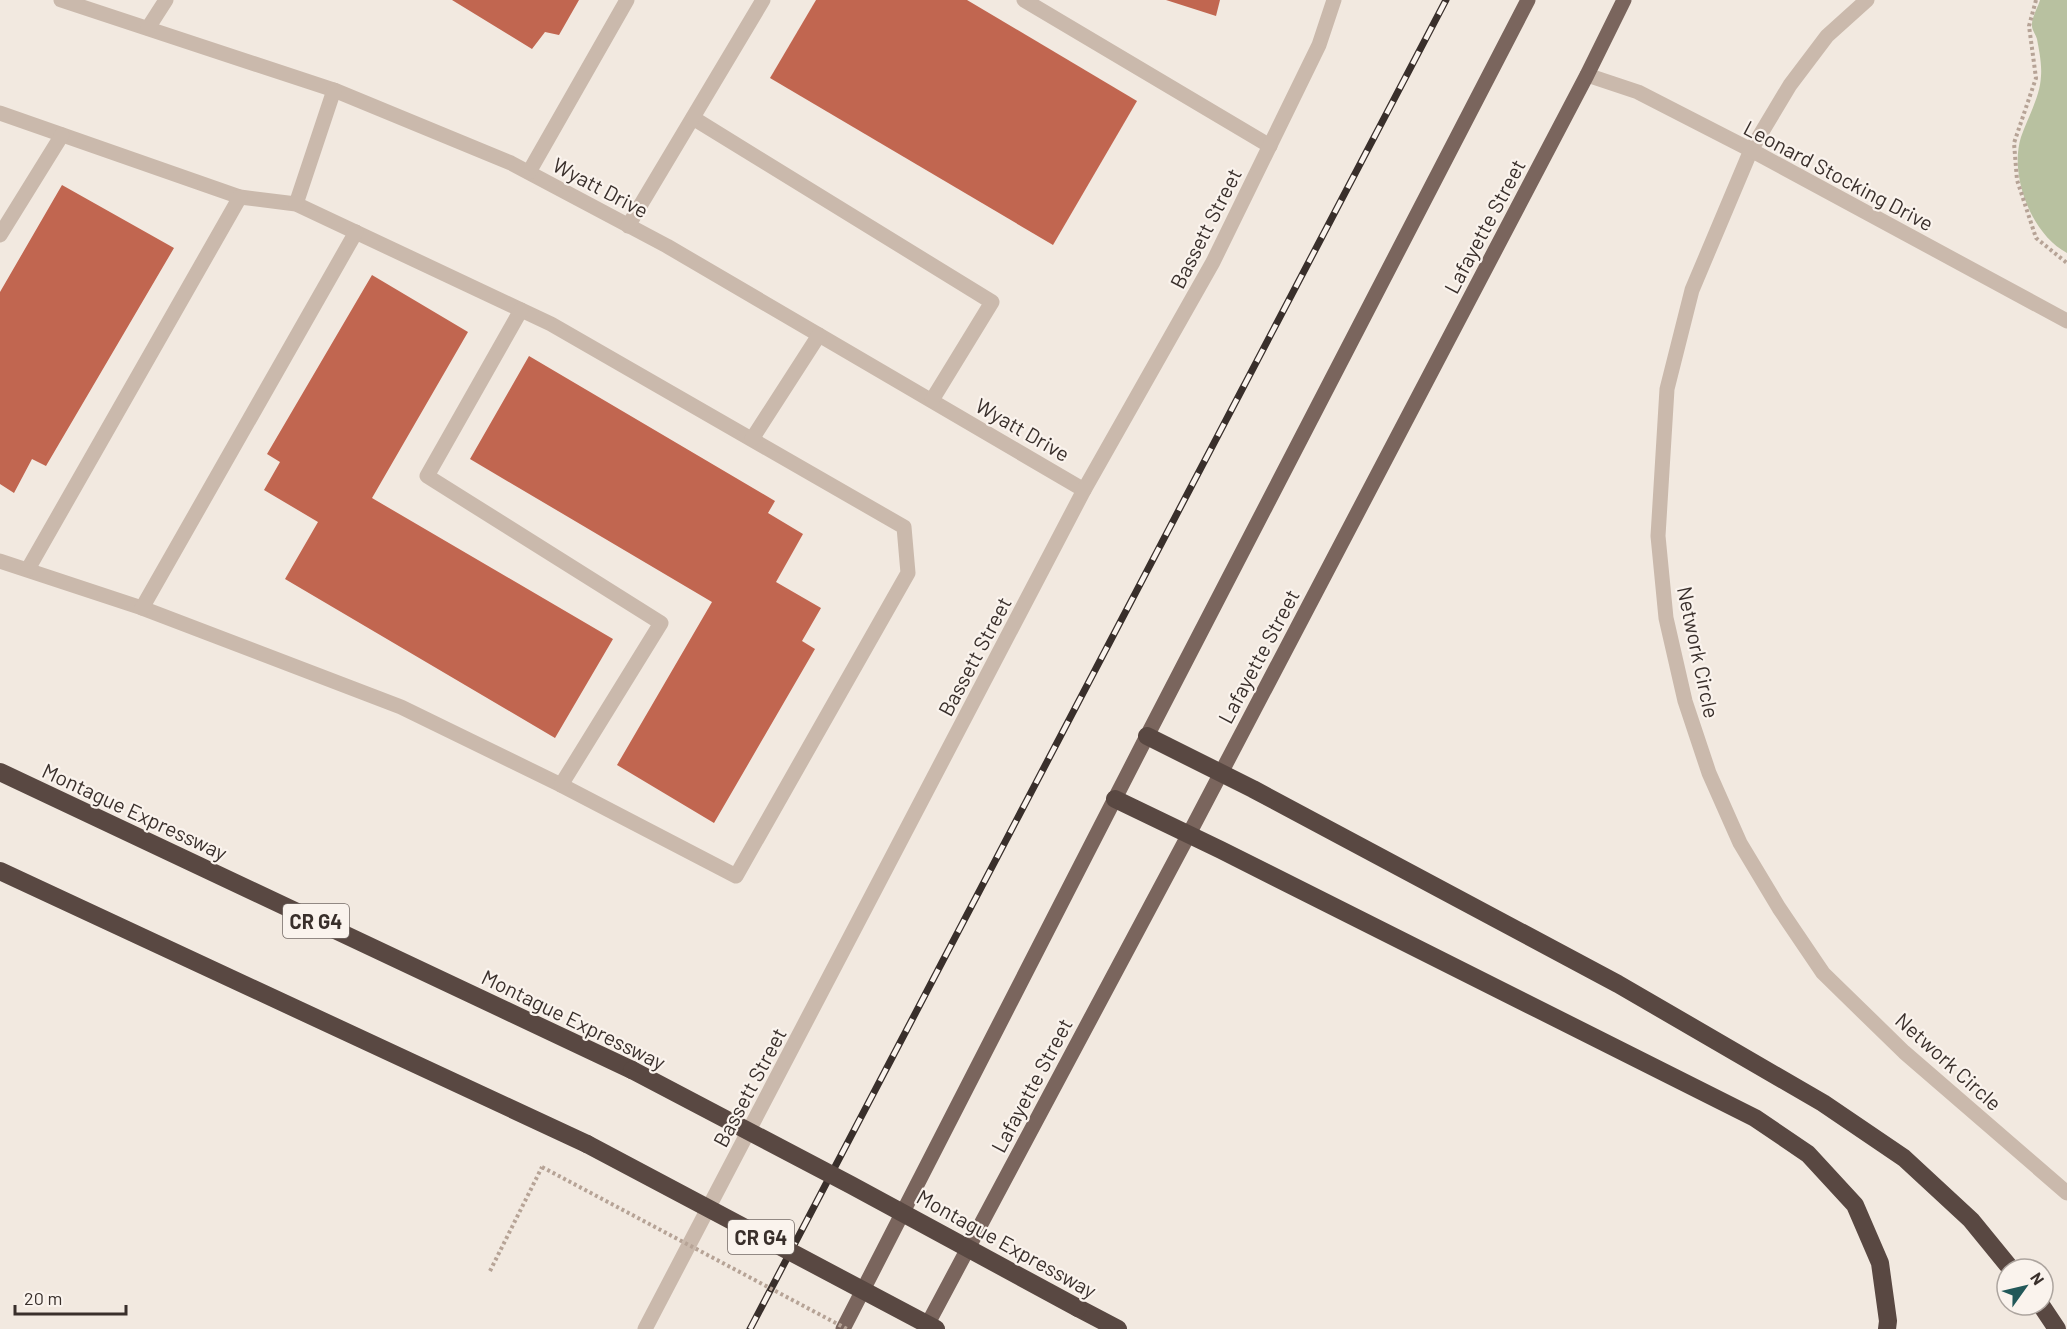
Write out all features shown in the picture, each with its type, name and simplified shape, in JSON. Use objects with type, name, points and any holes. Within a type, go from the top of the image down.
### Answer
[{"type":"highway","points":[[1147,736],[1222,772],[1618,984],[1822,1103],[1904,1158],[1971,1220],[2001,1257]]},
{"type":"highway","name":"Montague Expressway","points":[[0,772],[632,1070],[1118,1329]]},
{"type":"highway","points":[[1115,799],[1755,1118],[1808,1154],[1855,1205],[1880,1263],[1888,1321],[1887,1329]]},
{"type":"highway","name":"CR G4","points":[[0,871],[587,1144],[936,1329]]},
{"type":"main road","points":[[845,1329],[1147,736],[1528,0]]},
{"type":"main road","name":"Lafayette Street","points":[[925,1329],[1222,772],[1587,75],[1624,0]]},
{"type":"street","name":"Wyatt Drive","points":[[61,0],[334,90],[500,158],[667,246],[1084,490]]},
{"type":"street","points":[[148,28],[166,0]]},
{"type":"street","points":[[529,172],[627,0]]},
{"type":"street","points":[[628,226],[763,0]]},
{"type":"street","points":[[1024,0],[1270,146]]},
{"type":"street","name":"Bassett Street","points":[[645,1329],[1084,490],[1214,262],[1319,45],[1334,0]]},
{"type":"street","name":"Network Circle","points":[[1868,0],[1827,36],[1790,85],[1751,150],[1692,290],[1667,389],[1658,536],[1666,618],[1685,701],[1710,773],[1740,843],[1779,908],[1823,972],[1904,1052],[2067,1192]]},
{"type":"street","name":"Leonard Stocking Drive","points":[[1587,75],[1638,92],[1751,150],[2067,321]]},
{"type":"street","points":[[296,204],[334,90]]},
{"type":"street","points":[[0,113],[240,197],[296,204],[551,324],[904,527],[908,573],[736,876],[401,707],[142,608],[0,561]]},
{"type":"street","points":[[693,118],[992,302],[932,400]]},
{"type":"street","points":[[0,235],[62,135]]},
{"type":"street","points":[[28,569],[240,197]]},
{"type":"street","points":[[142,608],[356,232]]},
{"type":"street","points":[[521,310],[427,476],[661,623],[561,786]]},
{"type":"street","points":[[752,439],[819,335]]},
{"type":"path","points":[[2036,0],[2029,26],[2036,78],[2014,142],[2017,180],[2036,238],[2067,263]]},
{"type":"path","points":[[490,1271],[542,1167],[845,1329]]},
{"type":"green space","points":[[2040,0],[2067,0],[2067,253],[2054,244],[2033,218],[2026,202],[2018,168],[2021,137],[2040,84],[2040,57],[2032,23]]},
{"type":"building","points":[[452,0],[579,0],[559,35],[545,32],[532,49]]},
{"type":"building","points":[[816,0],[967,0],[1137,101],[1053,245],[770,78]]},
{"type":"building","points":[[1166,0],[1220,0],[1216,16]]},
{"type":"building","points":[[62,185],[174,248],[46,466],[32,459],[14,493],[0,484],[0,292]]},
{"type":"building","points":[[372,275],[468,332],[372,498],[613,639],[555,738],[285,579],[318,522],[264,490],[280,462],[267,454]]},
{"type":"building","points":[[529,356],[775,501],[768,513],[803,534],[776,582],[821,608],[802,641],[815,649],[714,823],[617,765],[712,602],[470,459]]},
{"type":"railway","points":[[750,1329],[1446,0]]}]
